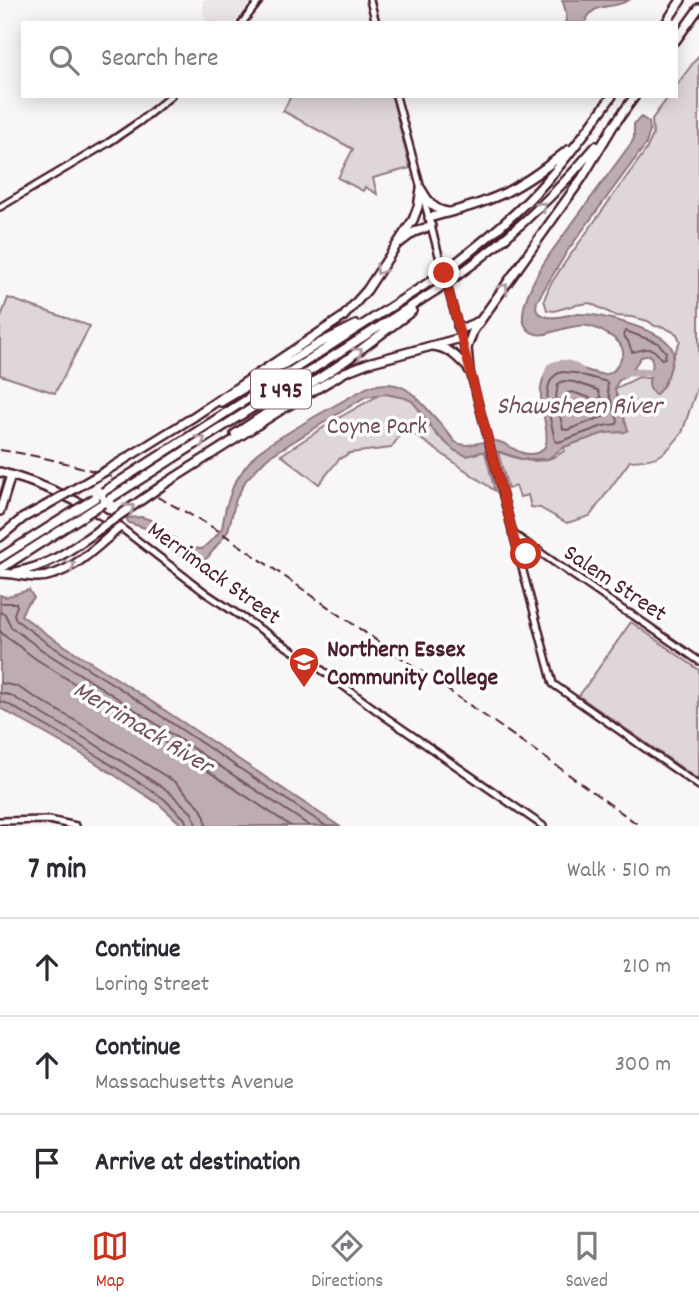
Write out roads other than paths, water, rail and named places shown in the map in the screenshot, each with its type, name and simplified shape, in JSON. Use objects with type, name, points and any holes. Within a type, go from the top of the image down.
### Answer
[{"type":"highway","points":[[667,21],[681,0]]},
{"type":"highway","points":[[678,37],[699,8]]},
{"type":"highway","name":"I 495","points":[[0,558],[448,269],[510,218],[547,180],[580,141],[611,98]]},
{"type":"highway","name":"I 495","points":[[2,569],[451,281],[530,218],[573,174],[634,98]]},
{"type":"highway","points":[[470,370],[467,348],[472,331],[582,178],[612,128]]},
{"type":"highway","points":[[397,245],[448,212],[487,201],[511,190],[536,175],[580,141]]},
{"type":"highway","points":[[421,188],[432,206],[448,212]]},
{"type":"highway","points":[[0,537],[23,519],[193,417],[342,317],[367,290],[397,245],[417,212],[421,188]]},
{"type":"highway","points":[[201,460],[254,420],[371,343],[411,312],[419,302]]},
{"type":"highway","points":[[193,417],[320,344],[385,311]]},
{"type":"highway","points":[[458,326],[467,327],[480,320]]},
{"type":"highway","points":[[12,573],[51,562],[201,460],[345,372],[368,363],[461,338]]},
{"type":"highway","points":[[429,346],[452,352],[470,370]]},
{"type":"highway","name":"Merrimack Street","points":[[0,472],[68,498],[120,527]]},
{"type":"highway","points":[[0,509],[11,475]]},
{"type":"highway","points":[[0,492],[0,509]]},
{"type":"highway","points":[[2,569],[40,577],[58,573],[120,527]]},
{"type":"main road","points":[[244,21],[260,0]]},
{"type":"main road","points":[[370,0],[375,21]]},
{"type":"main road","points":[[0,207],[108,143],[169,98]]},
{"type":"main road","points":[[397,98],[553,684],[699,786]]},
{"type":"main road","name":"Merrimack Street","points":[[120,527],[207,594],[316,666],[543,826]]},
{"type":"main road","name":"Salem Street","points":[[512,533],[699,661]]},
{"type":"main road","points":[[521,563],[525,555],[539,550]]},
{"type":"main road","points":[[0,821],[48,820],[76,826]]},
{"type":"water","points":[[562,0],[629,0],[593,11],[586,21],[565,21]]},
{"type":"water","name":"Shawsheen River","points":[[641,117],[649,122],[650,131],[646,144],[568,250],[536,307],[538,313],[547,317],[577,314],[613,319],[651,333],[670,345],[673,354],[669,372],[655,395],[649,385],[652,366],[650,355],[641,357],[617,383],[615,390],[628,430],[605,433],[564,447],[548,459],[521,459],[489,450],[467,456],[455,451],[436,434],[412,401],[385,394],[365,397],[267,458],[246,480],[236,499],[228,531],[203,561],[190,561],[178,555],[145,528],[129,523],[126,518],[142,517],[156,522],[184,547],[202,549],[222,528],[234,484],[256,454],[314,417],[368,387],[379,385],[396,385],[410,392],[455,442],[470,445],[496,441],[526,454],[541,451],[546,444],[547,433],[542,407],[542,381],[548,371],[564,365],[607,374],[615,369],[623,352],[616,340],[593,327],[580,326],[536,334],[527,328],[523,319],[524,307],[534,281],[552,251],[632,142],[634,124]]},
{"type":"water","name":"Merrimack River","points":[[29,590],[34,598],[26,605],[21,615],[339,826],[183,826],[159,804],[85,756],[0,708],[0,595],[5,597]]},
{"type":"waterway","name":"Shawsheen River","points":[[547,376],[550,367],[562,363],[570,364],[581,371]]},
{"type":"waterway","name":"Shawsheen River","points":[[623,374],[655,372],[659,368]]},
{"type":"railway","points":[[0,450],[62,462],[122,481],[219,531],[640,826]]},
{"type":"place","name":"Northern Essex Community College","points":[[304,689]]},
{"type":"park label","name":"Coyne Park","points":[[377,425]]}]
